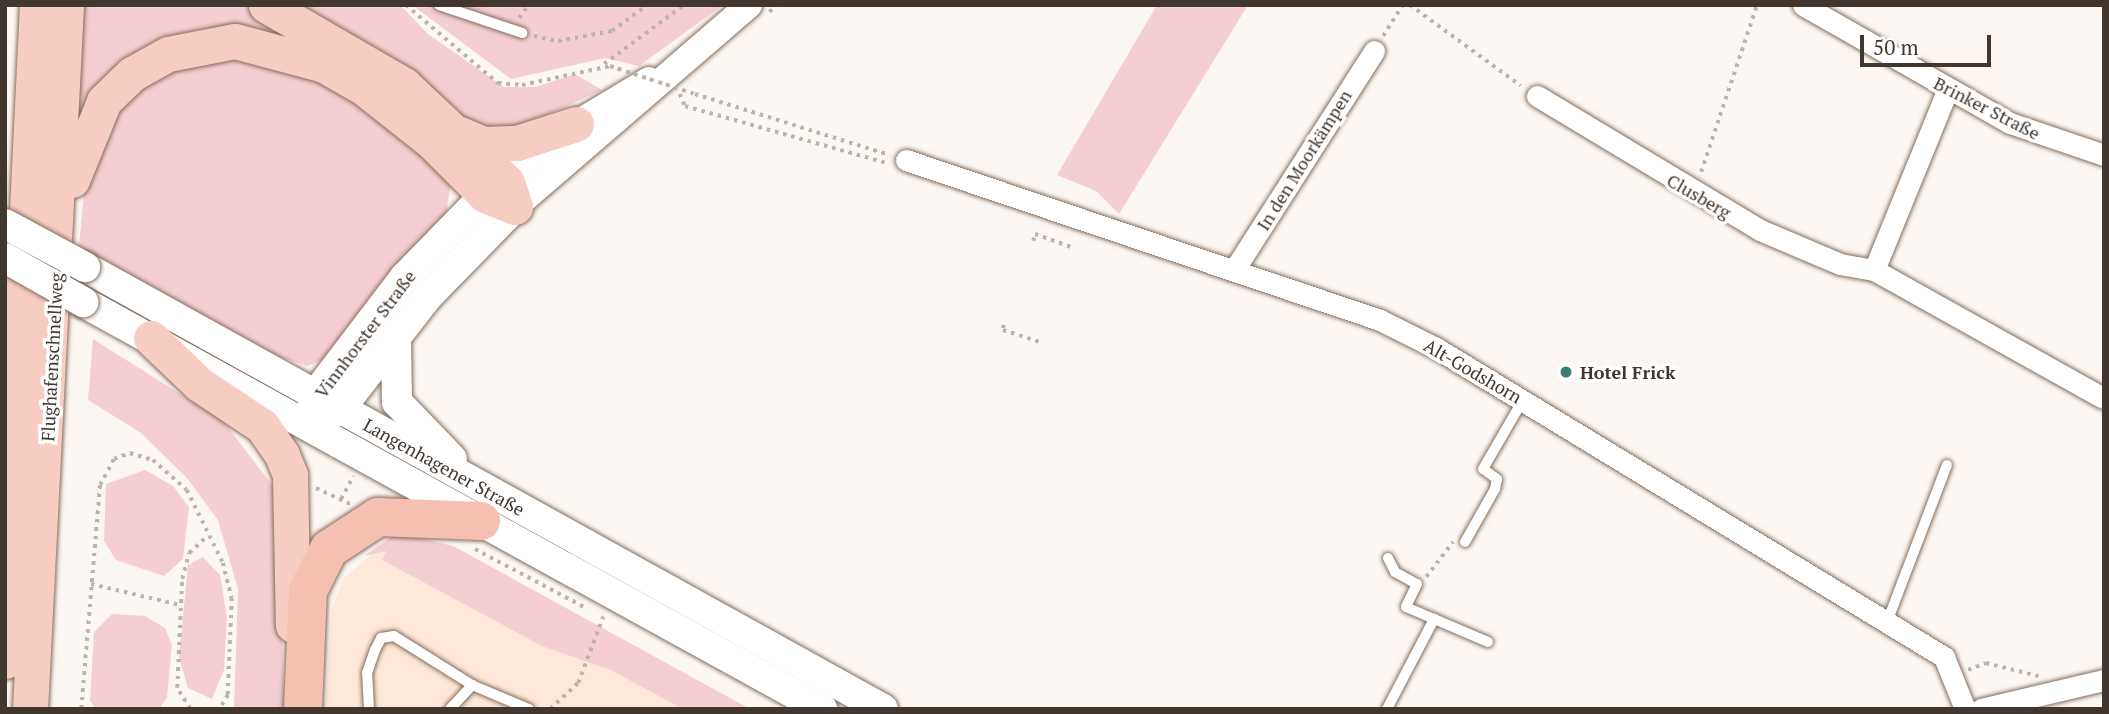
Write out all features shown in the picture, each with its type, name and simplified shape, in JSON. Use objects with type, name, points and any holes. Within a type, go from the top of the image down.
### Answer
[{"type":"highway","points":[[16,5],[33,100]]},
{"type":"highway","name":"Flughafenschnellweg","points":[[5,661],[13,543],[37,5]]},
{"type":"highway","name":"Flughafenschnellweg","points":[[31,705],[59,224],[66,5]]},
{"type":"highway","points":[[266,5],[360,55],[460,134],[484,144],[517,143],[576,124]]},
{"type":"highway","points":[[59,224],[83,140],[104,101],[132,74],[168,54],[235,40],[324,65],[364,88],[502,195]]},
{"type":"highway","points":[[460,134],[502,195]]},
{"type":"highway","points":[[151,338],[199,383],[262,426],[282,454],[290,475],[293,545],[293,709]]},
{"type":"highway","points":[[303,709],[308,591],[329,549],[378,517],[490,510]]},
{"type":"highway","points":[[5,589],[13,543]]},
{"type":"main road","name":"Vinnhorster Straße","points":[[328,402],[396,339],[502,195]]},
{"type":"main road","name":"Vinnhorster Straße","points":[[309,426],[328,402],[405,277],[502,195]]},
{"type":"main road","name":"Langenhagener Straße","points":[[5,224],[328,402],[490,510],[822,709]]},
{"type":"main road","name":"Langenhagener Straße","points":[[5,258],[364,456],[490,510],[883,709]]},
{"type":"main road","points":[[396,339],[393,374],[404,414],[490,510]]},
{"type":"street","name":"Brinker Straße","points":[[1803,5],[2010,123],[2104,155]]},
{"type":"street","name":"Vinnhorster Straße","points":[[502,195],[576,124],[755,13]]},
{"type":"street","name":"Vinnhorster Straße","points":[[502,195],[698,50]]},
{"type":"street","name":"In den Moorkämpen","points":[[1234,270],[1374,51]]},
{"type":"street","points":[[1874,270],[1948,89]]},
{"type":"street","name":"Clusberg","points":[[1536,96],[1694,193],[1829,259],[1874,270],[2103,398]]},
{"type":"street","name":"Alt-Godshorn","points":[[906,160],[1380,320],[1523,400],[1944,656],[1956,674],[1965,709]]},
{"type":"street","points":[[1981,709],[2011,705],[2046,693],[2104,680]]},
{"type":"lane","points":[[439,5],[522,33]]},
{"type":"lane","points":[[1465,542],[1495,489],[1497,479],[1483,469],[1523,400]]},
{"type":"lane","points":[[1887,622],[1947,465]]},
{"type":"lane","points":[[1388,558],[1395,572],[1417,584],[1406,607],[1488,642]]},
{"type":"lane","points":[[1387,709],[1434,619]]},
{"type":"lane","points":[[369,709],[367,673],[381,638],[394,636],[472,685],[530,709]]},
{"type":"lane","points":[[450,709],[472,685]]},
{"type":"path","points":[[406,5],[498,83],[523,85],[602,65],[610,66],[906,160]]},
{"type":"path","points":[[602,65],[684,5]]},
{"type":"path","points":[[755,13],[777,5]]},
{"type":"path","points":[[1374,51],[1402,5]]},
{"type":"path","points":[[1410,5],[1536,96]]},
{"type":"path","points":[[1694,193],[1758,5]]},
{"type":"path","points":[[522,33],[558,41],[612,31],[646,6]]},
{"type":"path","points":[[667,97],[688,80]]},
{"type":"path","points":[[677,88],[685,106],[856,157],[906,160]]},
{"type":"path","points":[[1033,241],[1035,234],[1071,247]]},
{"type":"path","points":[[1004,325],[1003,330],[1039,342]]},
{"type":"path","points":[[80,709],[100,485],[114,458],[130,453],[153,460],[187,489],[209,535],[232,598],[228,695],[220,709]]},
{"type":"path","points":[[341,499],[364,456]]},
{"type":"path","points":[[190,709],[177,688],[180,605],[189,553],[209,535]]},
{"type":"path","points":[[1417,584],[1449,540],[1461,547],[1465,542]]},
{"type":"path","points":[[91,584],[180,605]]},
{"type":"path","points":[[550,709],[578,683],[603,617]]},
{"type":"path","points":[[1956,674],[1986,663],[2040,677],[2046,693]]},
{"type":"shaded area","points":[[83,5],[246,5],[305,37],[426,121],[207,32],[77,132]]},
{"type":"shaded area","points":[[286,5],[400,5],[428,34],[504,87],[535,87],[575,74],[602,90],[517,128],[483,127],[454,115]]},
{"type":"shaded area","points":[[412,5],[723,5],[639,66],[605,58],[511,79]]},
{"type":"shaded area","points":[[1157,5],[1248,5],[1119,214],[1096,191],[1057,175]]},
{"type":"shaded area","points":[[204,54],[281,61],[385,115],[451,182],[446,214],[325,359],[307,366],[274,355],[79,247],[86,171],[113,104]]},
{"type":"shaded area","points":[[93,339],[223,421],[279,494],[284,709],[234,709],[238,589],[218,520],[187,478],[141,433],[88,400]]},
{"type":"shaded area","points":[[145,470],[173,486],[189,507],[183,559],[164,576],[116,560],[104,541],[106,484]]},
{"type":"shaded area","points":[[397,533],[453,546],[750,709],[325,709],[332,608],[344,578]]},
{"type":"shaded area","points":[[397,533],[453,546],[750,709],[683,709],[611,670],[542,646],[382,560],[387,551],[364,556]]},
{"type":"shaded area","points":[[203,557],[220,575],[227,617],[224,670],[212,699],[188,688],[179,657],[188,565]]},
{"type":"shaded area","points":[[112,614],[145,616],[165,628],[172,645],[167,698],[159,709],[96,709],[90,701],[94,632]]},
{"type":"place","name":"Hotel Frick","points":[[1566,372]]}]
